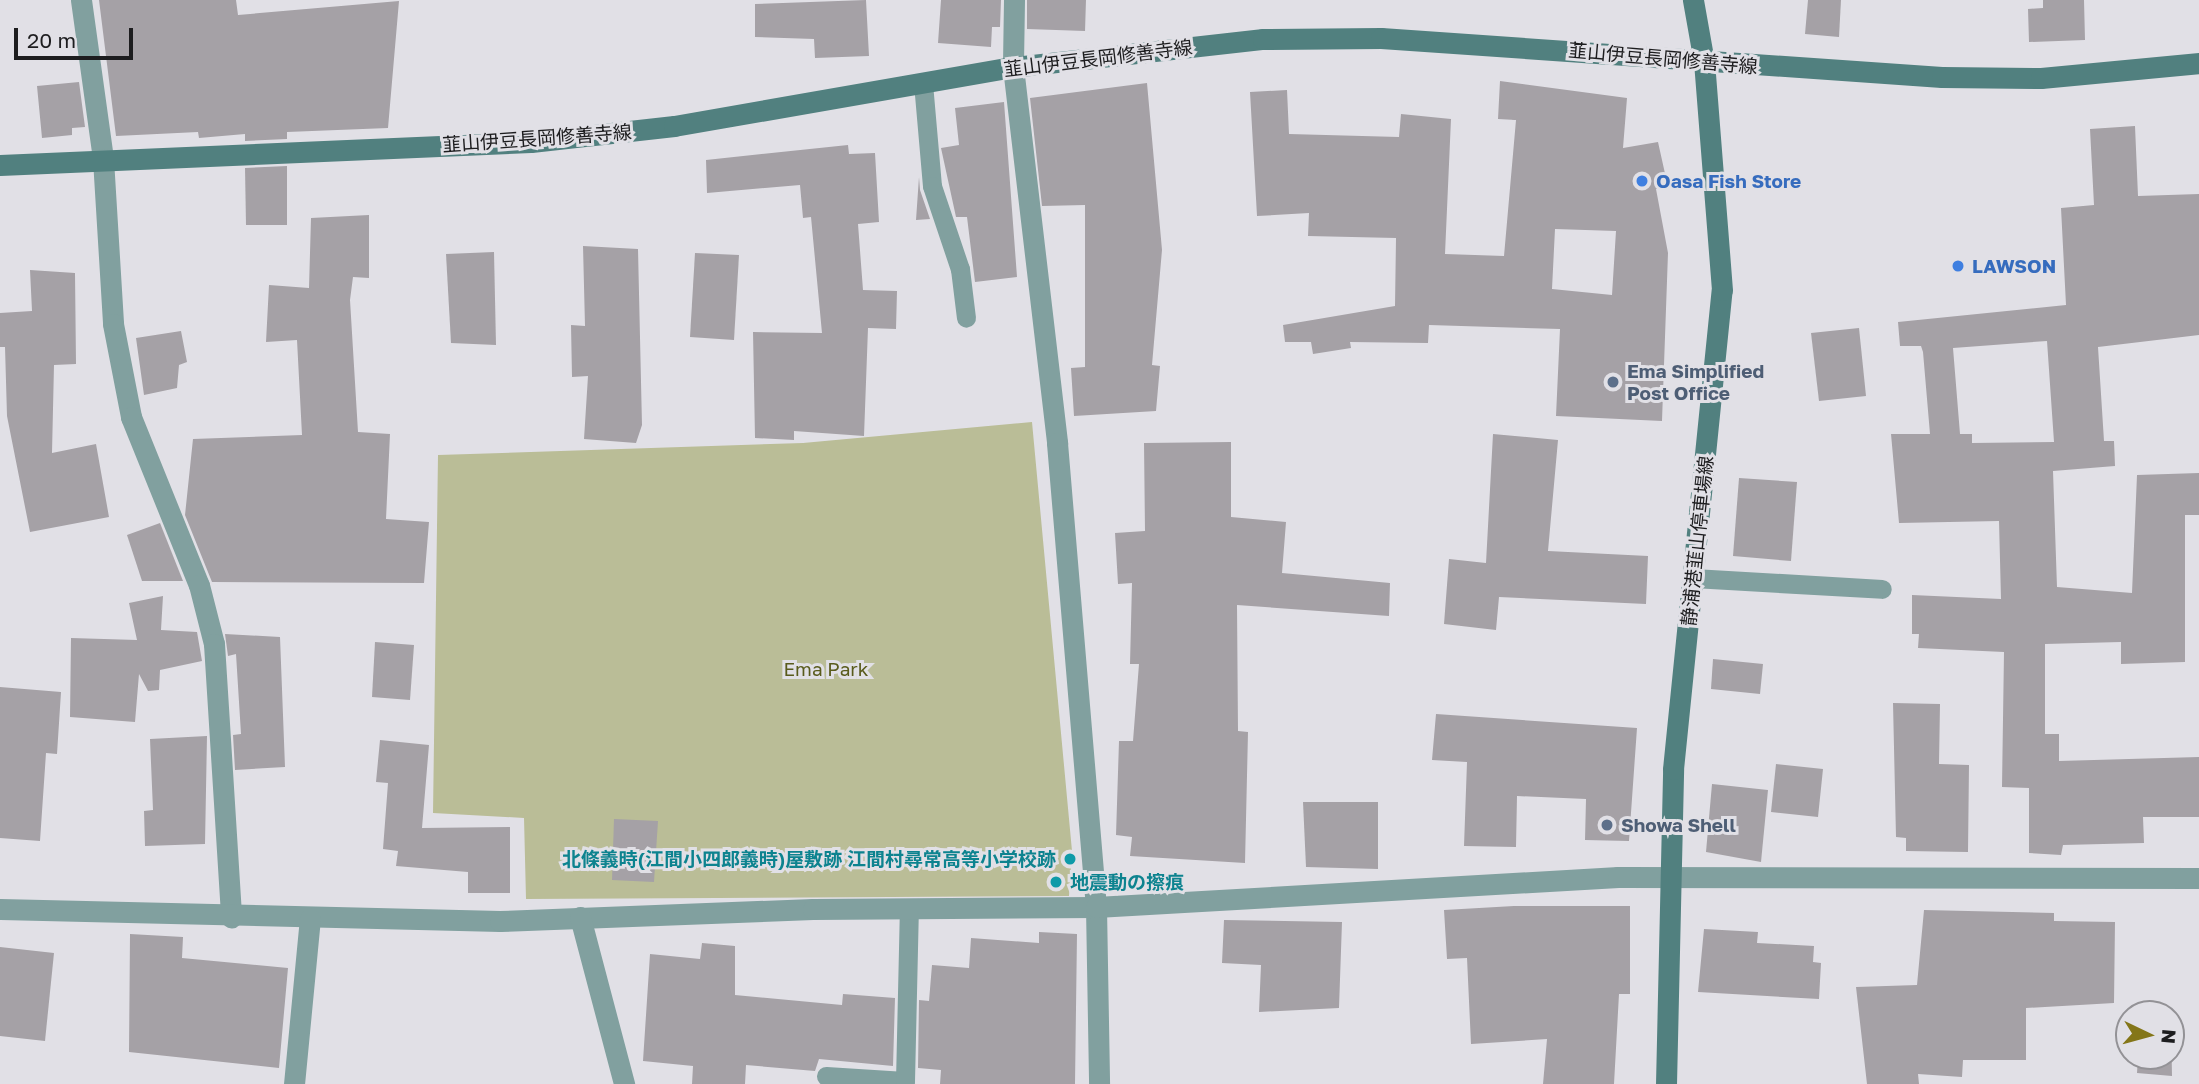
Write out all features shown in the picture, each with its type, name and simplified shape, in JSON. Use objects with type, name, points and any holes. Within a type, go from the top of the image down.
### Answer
[{"type":"main road","name":"静浦港韮山停車場線","points":[[1666,1084],[1673,769],[1722,290],[1704,62],[1693,0]]},
{"type":"main road","name":"韮山伊豆長岡修善寺線","points":[[0,164],[531,142],[674,126],[1013,67],[1262,39],[1381,38],[1704,62],[2029,78],[2199,63]]},
{"type":"street","points":[[80,0],[103,159],[113,324],[131,417],[199,585],[214,644],[231,917]]},
{"type":"street","points":[[1014,0],[1013,67],[1057,443],[1096,907],[1099,1084]]},
{"type":"street","points":[[0,909],[310,919],[580,917],[1096,907],[1618,877],[1671,881],[2199,878]]},
{"type":"street","points":[[580,917],[624,1084]]},
{"type":"street","points":[[294,1084],[310,919]]},
{"type":"lane","points":[[923,83],[932,186],[960,269],[966,318]]},
{"type":"lane","points":[[1693,578],[1882,589]]},
{"type":"lane","points":[[825,1076],[905,1081],[909,909]]},
{"type":"green space","name":"Ema Park","points":[[1032,422],[1072,851],[1069,896],[526,899],[524,818],[433,813],[438,455],[803,443]]},
{"type":"building","points":[[99,0],[236,0],[238,15],[399,1],[388,128],[287,132],[287,139],[245,141],[245,134],[199,138],[198,132],[116,136]]},
{"type":"building","points":[[866,0],[869,56],[815,58],[814,39],[755,37],[755,4]]},
{"type":"building","points":[[941,0],[1001,0],[1000,27],[992,27],[991,47],[938,43]]},
{"type":"building","points":[[1027,0],[1086,0],[1085,31],[1027,29]]},
{"type":"building","points":[[1808,0],[1841,0],[1839,37],[1805,34]]},
{"type":"building","points":[[2043,0],[2084,0],[2085,40],[2029,42],[2028,9],[2043,8]]},
{"type":"building","points":[[1500,81],[1627,98],[1623,148],[1658,142],[1668,187],[1656,189],[1668,253],[1662,421],[1556,416],[1560,329],[1429,325],[1428,343],[1350,342],[1351,348],[1313,354],[1311,342],[1285,342],[1283,325],[1395,306],[1396,238],[1308,236],[1309,213],[1257,216],[1250,92],[1287,90],[1289,134],[1399,137],[1401,114],[1451,119],[1445,254],[1504,256],[1516,120],[1498,119]],"holes":[[[1555,229],[1616,231],[1612,295],[1552,289]]]},
{"type":"building","points":[[79,82],[85,127],[72,128],[72,135],[42,138],[37,86]]},
{"type":"building","points":[[1147,83],[1162,250],[1152,365],[1160,366],[1156,411],[1074,416],[1071,368],[1085,367],[1085,205],[1042,206],[1030,98]]},
{"type":"building","points":[[1004,102],[1017,277],[975,282],[967,217],[956,217],[941,148],[959,145],[955,108]]},
{"type":"building","points":[[2135,126],[2138,196],[2199,194],[2199,335],[2098,347],[2104,441],[2114,441],[2115,466],[2053,471],[2057,587],[2132,593],[2137,475],[2199,473],[2199,515],[2185,515],[2185,662],[2121,664],[2121,642],[2045,644],[2045,734],[2059,734],[2059,761],[2199,757],[2199,817],[2143,817],[2144,843],[2063,845],[2061,855],[2029,853],[2029,788],[2002,787],[2004,652],[1918,648],[1919,634],[1912,634],[1912,595],[2001,599],[1999,521],[1899,523],[1891,434],[1930,434],[1923,352],[1921,346],[1900,346],[1898,322],[2066,305],[2061,208],[2094,205],[2090,129]],"holes":[[[2047,341],[2054,442],[1972,443],[1972,434],[1960,434],[1953,348]]]},
{"type":"building","points":[[848,145],[849,154],[875,153],[879,222],[858,224],[863,290],[897,291],[896,329],[868,328],[864,436],[794,431],[794,440],[755,438],[753,332],[822,333],[811,217],[803,218],[800,185],[707,193],[706,160]]},
{"type":"building","points":[[287,166],[287,225],[246,225],[245,168]]},
{"type":"building","points":[[919,177],[920,190],[930,219],[916,220]]},
{"type":"building","points":[[369,215],[369,278],[353,277],[350,300],[358,432],[390,434],[386,519],[429,522],[424,583],[212,582],[185,515],[193,439],[302,435],[297,340],[266,342],[269,285],[309,288],[311,218]]},
{"type":"building","points":[[583,246],[638,249],[642,425],[636,443],[584,439],[588,376],[572,377],[571,325],[585,326]]},
{"type":"building","points":[[494,252],[496,345],[451,343],[446,254]]},
{"type":"building","points":[[695,253],[739,255],[734,340],[690,337]]},
{"type":"building","points":[[30,270],[75,273],[76,364],[54,365],[52,453],[96,444],[109,517],[30,532],[7,416],[5,347],[0,347],[0,313],[32,311]]},
{"type":"building","points":[[1859,328],[1866,396],[1819,401],[1811,333]]},
{"type":"building","points":[[181,331],[187,362],[179,365],[177,388],[144,395],[136,338]]},
{"type":"building","points":[[1493,434],[1558,440],[1548,551],[1648,556],[1646,604],[1499,597],[1496,630],[1444,624],[1449,559],[1486,563]]},
{"type":"building","points":[[1231,442],[1231,517],[1286,522],[1282,573],[1390,583],[1389,616],[1237,605],[1238,731],[1248,732],[1245,863],[1130,856],[1132,837],[1116,835],[1119,741],[1133,741],[1139,664],[1130,664],[1132,583],[1118,584],[1115,533],[1145,531],[1144,443]]},
{"type":"building","points":[[1739,478],[1797,482],[1791,561],[1733,556]]},
{"type":"building","points":[[160,523],[183,581],[142,581],[127,535]]},
{"type":"building","points":[[163,596],[161,630],[197,632],[202,661],[160,670],[159,690],[148,691],[139,674],[135,722],[70,717],[71,638],[137,640],[129,603]]},
{"type":"building","points":[[225,634],[280,637],[285,767],[235,770],[233,735],[241,734],[236,654],[228,656]]},
{"type":"building","points":[[375,642],[414,645],[410,700],[372,697]]},
{"type":"building","points":[[1713,659],[1763,664],[1760,694],[1711,689]]},
{"type":"building","points":[[0,687],[61,692],[57,754],[46,753],[40,841],[0,838]]},
{"type":"building","points":[[1893,703],[1940,704],[1939,764],[1969,765],[1968,852],[1906,851],[1906,838],[1896,837]]},
{"type":"building","points":[[1436,714],[1637,728],[1629,841],[1585,840],[1586,799],[1517,796],[1516,847],[1464,846],[1467,762],[1432,760]]},
{"type":"building","points":[[207,736],[205,844],[145,846],[144,811],[153,810],[150,739]]},
{"type":"building","points":[[380,740],[429,745],[422,828],[510,827],[510,893],[468,893],[468,872],[396,866],[398,851],[383,849],[388,783],[376,782]]},
{"type":"building","points":[[1776,764],[1823,769],[1818,817],[1771,812]]},
{"type":"building","points":[[1712,784],[1768,790],[1761,862],[1706,852]]},
{"type":"building","points":[[1303,802],[1378,802],[1378,869],[1306,867]]},
{"type":"building","points":[[614,819],[658,821],[654,882],[612,880]]},
{"type":"building","points":[[1514,906],[1630,906],[1630,994],[1619,994],[1614,1084],[1543,1084],[1547,1039],[1471,1044],[1467,958],[1447,959],[1444,910]]},
{"type":"building","points":[[1924,910],[2054,913],[2054,921],[2115,922],[2114,1003],[2026,1008],[2026,1060],[1963,1060],[1962,1077],[1918,1074],[1919,1084],[1867,1084],[1856,987],[1917,985]]},
{"type":"building","points":[[1224,920],[1342,922],[1339,1008],[1259,1012],[1261,965],[1222,963]]},
{"type":"building","points":[[1704,929],[1758,932],[1757,943],[1814,946],[1813,962],[1821,963],[1819,999],[1698,992]]},
{"type":"building","points":[[1039,932],[1077,934],[1075,1084],[940,1084],[941,1070],[918,1068],[919,1000],[929,1001],[932,965],[969,968],[971,938],[1039,943]]},
{"type":"building","points":[[130,934],[183,937],[182,958],[288,968],[279,1068],[129,1052]]},
{"type":"building","points":[[702,943],[735,946],[735,995],[842,1005],[843,994],[895,998],[893,1066],[819,1059],[815,1071],[746,1065],[745,1084],[692,1084],[693,1066],[643,1061],[650,954],[700,959]]},
{"type":"building","points":[[0,947],[54,953],[45,1041],[0,1036]]},
{"type":"building","points":[[2137,1070],[2172,1070],[2172,1076],[2137,1073]]},
{"type":"place","name":"Oasa Fish Store","points":[[1642,181]]},
{"type":"place","name":"LAWSON","points":[[1958,266]]},
{"type":"place","name":"Ema Simplified Post Office","points":[[1613,382]]},
{"type":"place","name":"Showa Shell","points":[[1607,825]]},
{"type":"place","name":"北條義時(江間小四郎義時)屋敷跡 江間村尋常高等小学校跡","points":[[1070,859]]},
{"type":"place","name":"地震動の擦痕","points":[[1056,882]]}]
